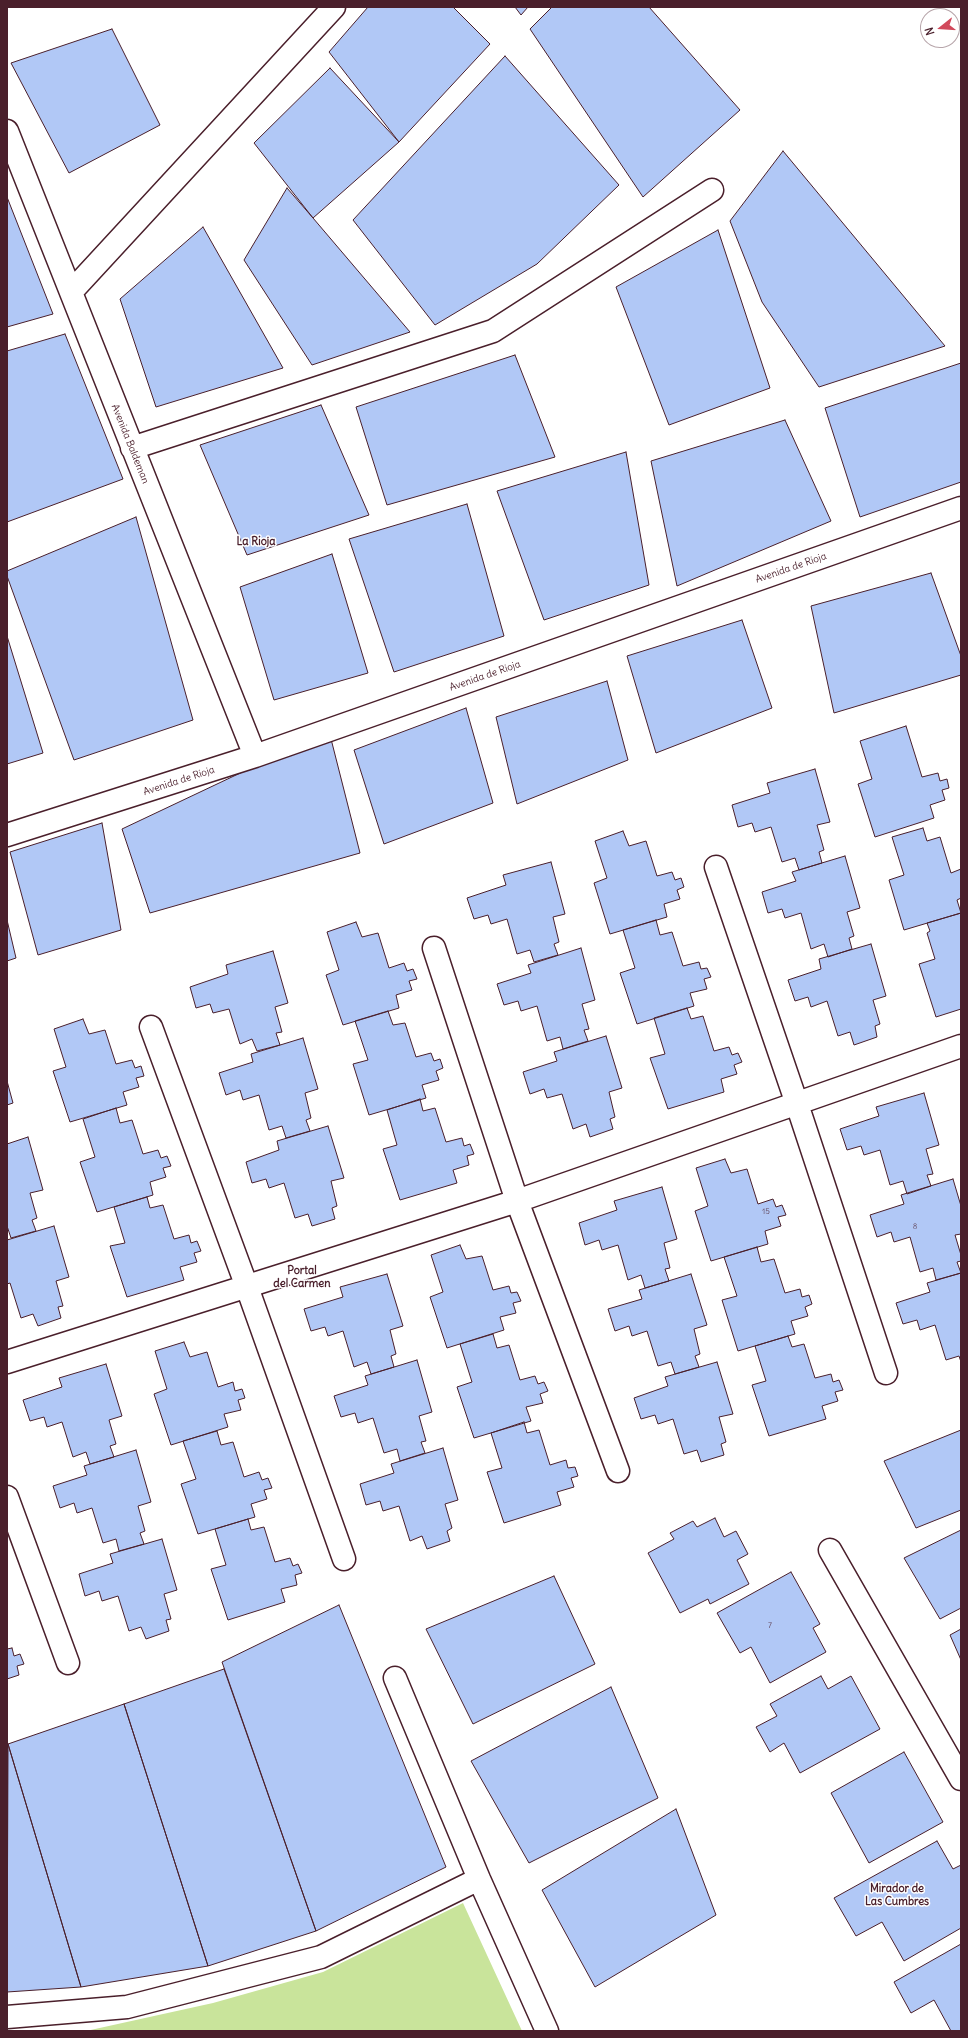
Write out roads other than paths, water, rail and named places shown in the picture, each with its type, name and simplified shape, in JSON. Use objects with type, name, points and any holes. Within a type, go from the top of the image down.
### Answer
[{"type":"street","points":[[71,292],[334,7]]},
{"type":"street","name":"Avenida Baldeman","points":[[7,131],[255,756]]},
{"type":"street","points":[[132,448],[493,331],[712,190]]},
{"type":"street","name":"Avenida de Rioja","points":[[7,835],[255,756],[961,508]]},
{"type":"street","points":[[716,867],[797,1104],[886,1373]]},
{"type":"street","points":[[434,948],[517,1201],[618,1471]]},
{"type":"street","points":[[151,1027],[247,1287],[344,1559]]},
{"type":"street","points":[[7,1362],[517,1201],[961,1046]]},
{"type":"street","points":[[7,1497],[68,1663]]},
{"type":"street","points":[[830,1550],[961,1779]]},
{"type":"street","points":[[395,1678],[479,1879],[547,2031]]},
{"type":"street","points":[[7,2017],[128,2007],[321,1957],[479,1879]]},
{"type":"district","name":"La Rioja","points":[[256,542]]},
{"type":"district","name":"Portal del Carmen","points":[[302,1277]]},
{"type":"district","name":"Mirador de Las Cumbres","points":[[897,1895]]}]
